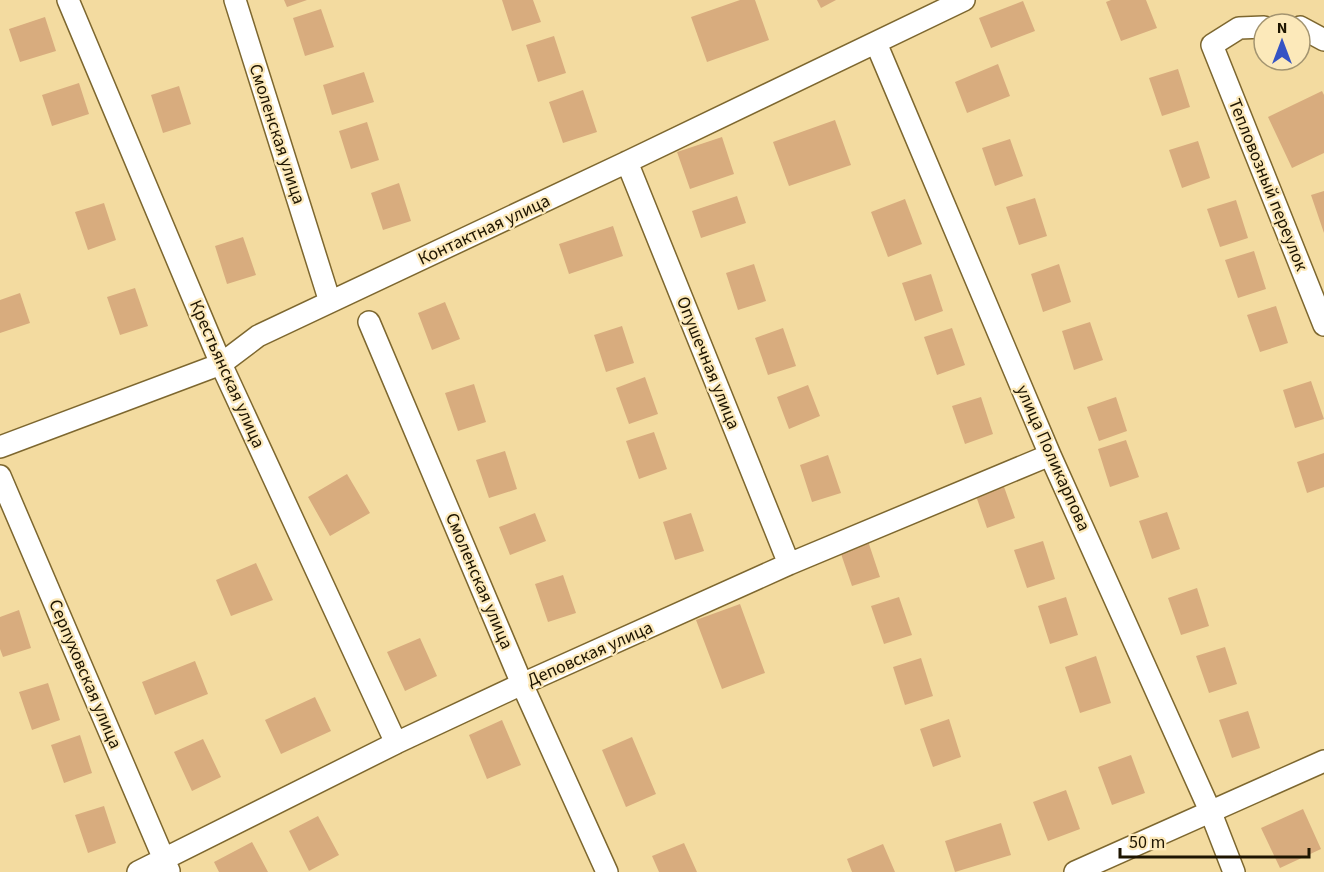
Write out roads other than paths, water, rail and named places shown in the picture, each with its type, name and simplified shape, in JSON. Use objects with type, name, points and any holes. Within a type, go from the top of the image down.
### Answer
[{"type":"street","name":"Крестьянская улица","points":[[68,0],[221,364],[396,743]]},
{"type":"street","name":"Смоленская улица","points":[[235,0],[330,302]]},
{"type":"street","name":"Контактная улица","points":[[0,447],[221,364],[258,336],[964,0]]},
{"type":"street","name":"Тепловозный переулок","points":[[1252,27],[1239,28],[1212,45],[1324,325]]},
{"type":"street","name":"улица Поликарпова","points":[[876,43],[1050,455],[1211,813],[1234,872]]},
{"type":"street","name":"Опушечная улица","points":[[627,162],[789,564]]},
{"type":"street","name":"Смоленская улица","points":[[369,322],[522,684],[607,872]]},
{"type":"street","name":"Деповская улица","points":[[138,872],[166,866],[396,743],[522,684],[789,564],[1050,455]]},
{"type":"street","name":"Серпуховская улица","points":[[0,476],[166,866]]},
{"type":"street","points":[[1075,872],[1324,761]]}]
